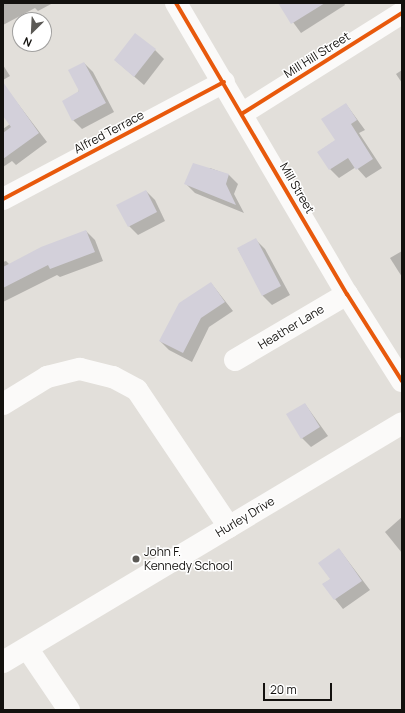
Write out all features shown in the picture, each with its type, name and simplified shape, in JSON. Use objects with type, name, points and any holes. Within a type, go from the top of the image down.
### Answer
[{"type":"street","name":"Mill Street","points":[[176,3],[243,113],[347,294],[402,381]]},
{"type":"street","name":"Mill Hill Street","points":[[243,113],[402,13]]},
{"type":"street","name":"Alfred Terrace","points":[[3,199],[224,82]]},
{"type":"street","name":"Heather Lane","points":[[235,360],[347,294]]},
{"type":"street","points":[[3,404],[47,377],[80,369],[113,377],[137,390],[230,527]]},
{"type":"street","name":"Hurley Drive","points":[[5,661],[402,423]]},
{"type":"street","points":[[27,648],[64,708]]},
{"type":"building","points":[[278,3],[325,3],[291,24]]},
{"type":"building","points":[[135,33],[156,49],[134,77],[114,60]]},
{"type":"building","points":[[84,62],[106,103],[72,121],[62,101],[79,91],[68,70]]},
{"type":"building","points":[[3,82],[39,133],[3,159],[3,133],[11,127],[3,116]]},
{"type":"building","points":[[346,103],[357,120],[351,124],[373,159],[356,170],[348,158],[329,170],[317,152],[335,140],[321,119]]},
{"type":"building","points":[[193,163],[229,174],[226,184],[236,205],[184,184]]},
{"type":"building","points":[[146,190],[157,212],[128,227],[116,205]]},
{"type":"building","points":[[86,230],[95,252],[50,269],[48,265],[3,288],[3,267],[41,247]]},
{"type":"building","points":[[256,238],[281,286],[262,296],[237,248]]},
{"type":"building","points":[[211,282],[225,302],[201,318],[183,353],[159,341],[179,303]]},
{"type":"building","points":[[305,403],[320,427],[301,439],[286,414]]},
{"type":"building","points":[[339,548],[362,581],[334,600],[322,584],[330,579],[318,563]]},
{"type":"cycle path","points":[[176,3],[347,294],[402,381]]},
{"type":"cycle path","points":[[243,113],[402,13]]},
{"type":"cycle path","points":[[3,199],[224,82]]},
{"type":"place","name":"John F. Kennedy School","points":[[136,559]]}]
